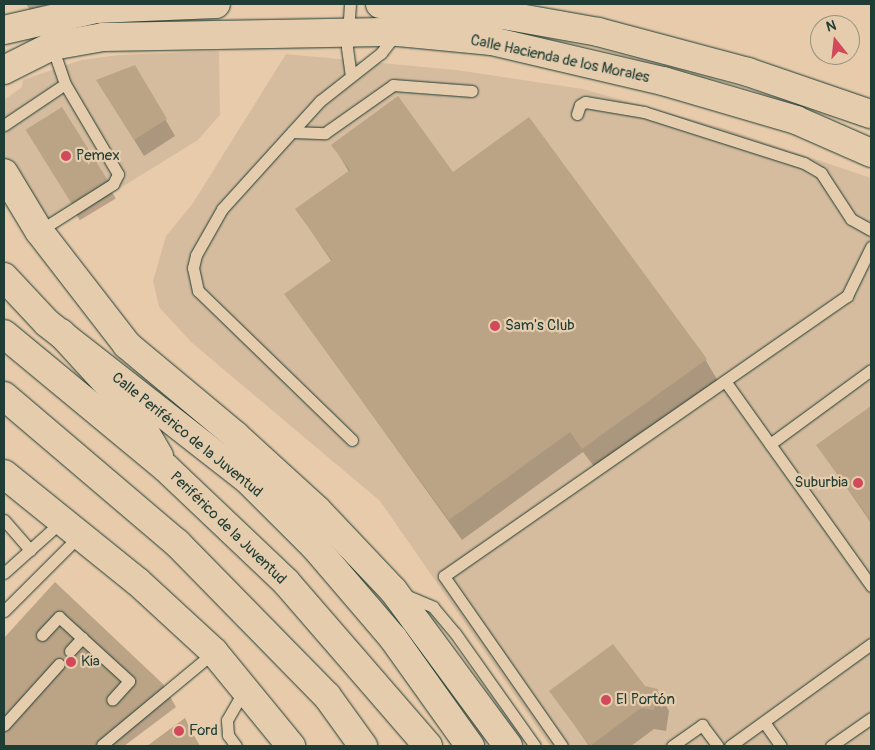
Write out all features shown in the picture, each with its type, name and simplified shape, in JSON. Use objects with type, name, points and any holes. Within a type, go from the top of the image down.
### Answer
[{"type":"main road","points":[[4,30],[96,9],[149,4],[216,4]]},
{"type":"main road","name":"Calle Hacienda de los Morales","points":[[380,4],[503,15],[598,32],[748,72],[871,114]]},
{"type":"main road","points":[[96,9],[103,37]]},
{"type":"main road","name":"Calle Hacienda de los Morales","points":[[4,70],[52,46],[103,37],[347,31],[398,32],[492,42],[663,81],[796,120],[866,144]]},
{"type":"main road","points":[[4,173],[39,231],[127,345],[235,435],[317,510],[393,590],[508,746]]},
{"type":"main road","name":"Calle Periférico de la Juventud","points":[[4,277],[60,333],[248,480],[315,547],[392,638],[470,746]]},
{"type":"main road","points":[[60,333],[134,413],[166,468]]},
{"type":"main road","name":"Periférico de la Juventud","points":[[4,334],[166,468],[286,582],[428,746]]},
{"type":"main road","points":[[4,396],[177,543],[327,696],[364,746]]},
{"type":"main road","points":[[4,474],[138,582],[214,652],[291,746]]},
{"type":"lane","points":[[350,4],[347,31],[351,75]]},
{"type":"lane","points":[[352,440],[198,291],[193,268],[196,255],[222,209],[320,101],[381,53],[398,32],[408,6]]},
{"type":"lane","points":[[39,231],[113,184],[118,174],[65,84],[52,46]]},
{"type":"lane","points":[[4,125],[65,84]]},
{"type":"lane","points":[[292,132],[325,133],[393,85],[472,91]]},
{"type":"lane","points":[[577,114],[580,105],[585,102],[644,112],[804,163],[821,173],[851,219],[871,230]]},
{"type":"lane","points":[[562,746],[444,576],[847,296],[871,247]]},
{"type":"lane","points":[[770,444],[871,370]]},
{"type":"lane","points":[[725,381],[871,586]]},
{"type":"lane","points":[[4,520],[30,550]]},
{"type":"lane","points":[[4,573],[30,550],[70,528]]},
{"type":"lane","points":[[4,611],[70,528]]},
{"type":"lane","points":[[393,590],[433,608],[455,633],[535,746]]},
{"type":"lane","points":[[42,635],[59,617],[129,681],[112,700]]},
{"type":"lane","points":[[70,651],[82,638]]},
{"type":"lane","points":[[730,746],[871,644]]},
{"type":"lane","points":[[102,745],[214,652]]},
{"type":"lane","points":[[4,725],[59,664]]},
{"type":"lane","points":[[236,746],[228,735],[226,720],[244,690]]},
{"type":"lane","points":[[831,746],[871,718]]},
{"type":"lane","points":[[764,722],[780,746]]},
{"type":"lane","points":[[672,746],[702,724],[718,746]]},
{"type":"shaded area","points":[[219,51],[220,115],[198,140],[49,232],[4,156],[4,100],[22,87],[23,80],[81,60],[119,55]]},
{"type":"shaded area","points":[[286,54],[456,70],[583,89],[726,129],[871,178],[871,746],[550,746],[380,501],[191,342],[159,307],[153,281],[166,236],[193,203]]},
{"type":"building","points":[[135,65],[167,119],[134,140],[96,80]]},
{"type":"building","name":"Sam's Club","points":[[398,96],[453,172],[529,117],[707,359],[582,449],[570,432],[449,520],[284,294],[332,260],[295,209],[350,170],[331,145]]},
{"type":"building","name":"Pemex","points":[[62,107],[109,182],[72,204],[26,130]]},
{"type":"building","name":"Suburbia","points":[[871,406],[871,521],[816,445]]},
{"type":"building","name":"Kia","points":[[55,582],[164,685],[118,719],[93,746],[4,746],[4,638]]},
{"type":"building","name":"El Portón","points":[[613,644],[645,686],[658,689],[654,710],[641,708],[590,746],[549,691]]},
{"type":"building","name":"Ford","points":[[185,718],[199,746],[147,746]]},
{"type":"place","name":"Pemex","points":[[66,156]]},
{"type":"place","name":"Sam's Club","points":[[495,326]]},
{"type":"place","name":"Suburbia","points":[[858,483]]},
{"type":"place","name":"Kia","points":[[71,662]]},
{"type":"place","name":"El Portón","points":[[606,700]]},
{"type":"place","name":"Ford","points":[[179,731]]}]
